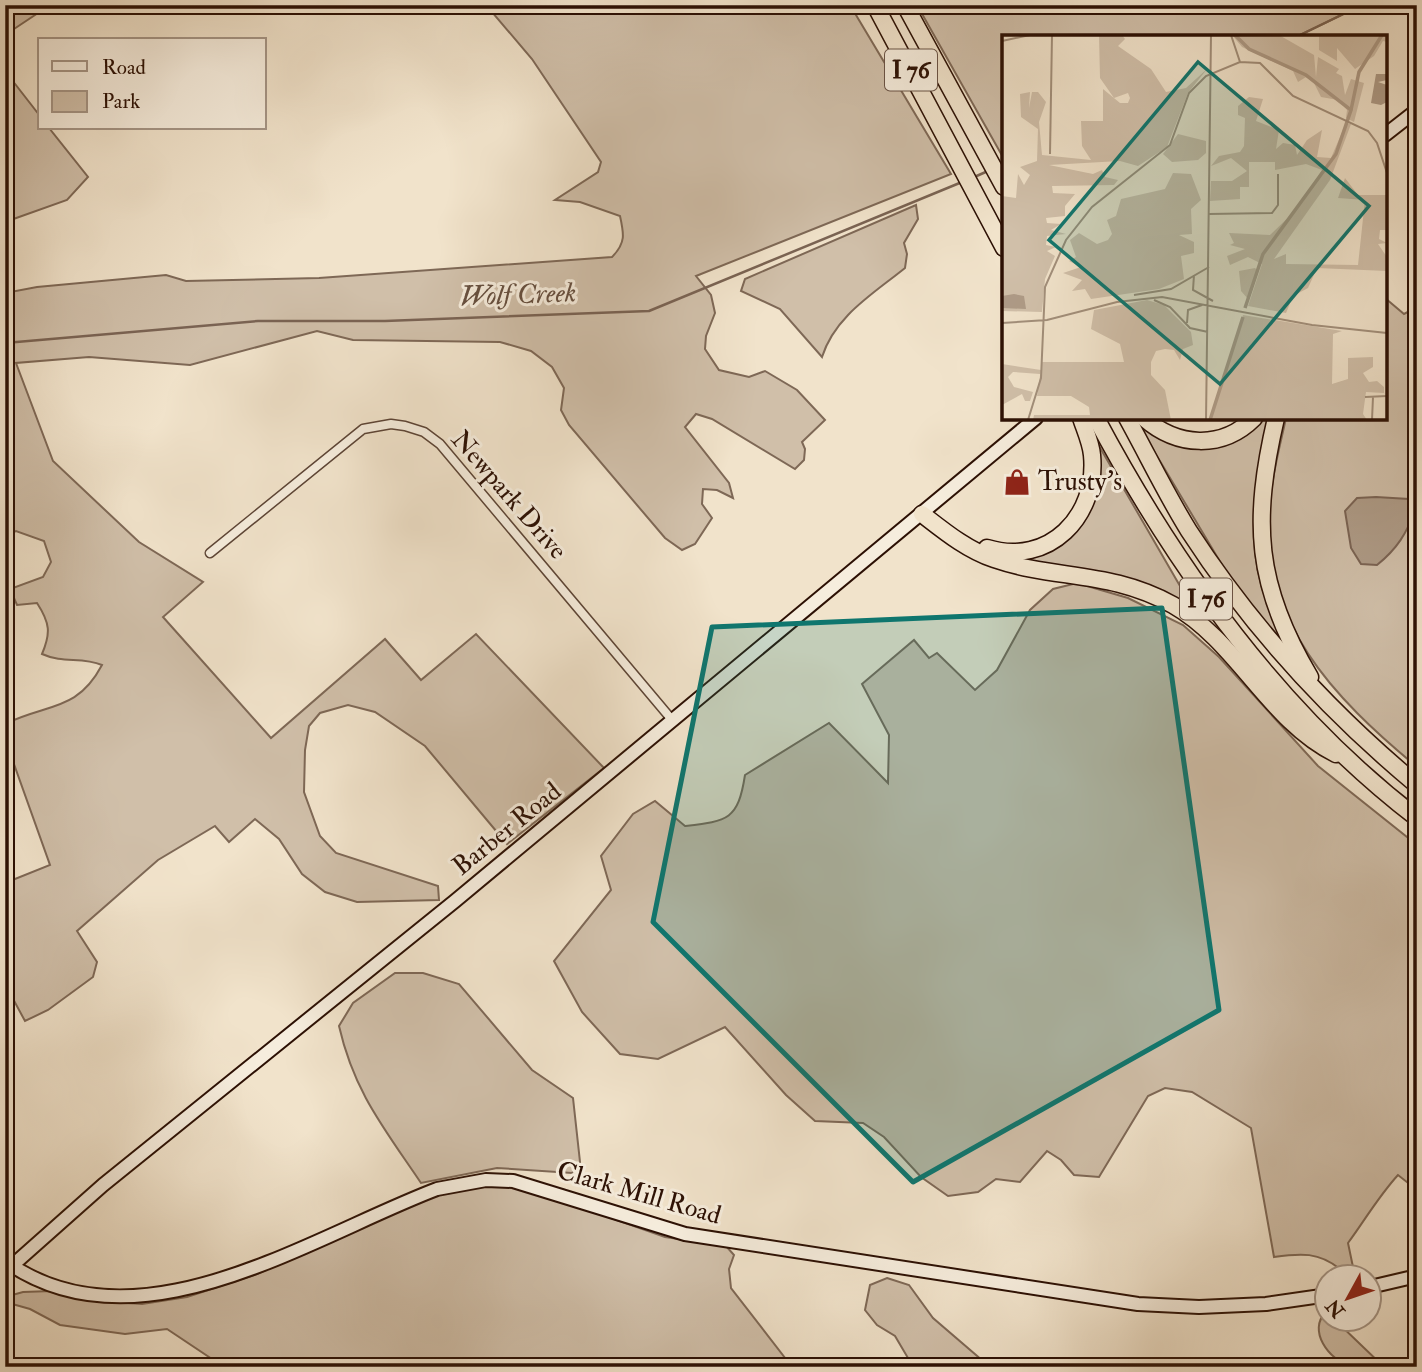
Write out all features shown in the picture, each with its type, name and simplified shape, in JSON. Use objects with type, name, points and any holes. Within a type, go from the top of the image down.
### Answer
[{"type":"highway","name":"I 76","points":[[875,5],[1002,244]]},
{"type":"highway","name":"I 76","points":[[905,5],[1002,183]]},
{"type":"highway","points":[[926,511],[971,540],[997,551],[1031,550],[1054,541],[1075,523],[1089,494],[1092,454],[1082,420]]},
{"type":"highway","name":"I 76","points":[[1097,420],[1176,557],[1210,605],[1287,697],[1346,758],[1417,818]]},
{"type":"highway","name":"I 76","points":[[1128,420],[1182,518],[1220,577],[1293,670],[1336,714],[1417,785]]},
{"type":"highway","points":[[1147,420],[1168,435],[1202,441],[1234,434],[1252,420]]},
{"type":"highway","points":[[1276,420],[1262,494],[1261,536],[1265,566],[1286,632],[1317,688],[1336,714]]},
{"type":"highway","points":[[926,511],[972,549],[992,558],[1108,580],[1142,590],[1174,606],[1203,626],[1310,741],[1346,758]]},
{"type":"street","points":[[1387,133],[1417,110]]},
{"type":"street","name":"Barber Road","points":[[8,1266],[103,1185],[673,721],[1034,420]]},
{"type":"street","name":"Newpark Drive","points":[[210,553],[357,432],[391,424],[415,428],[440,444],[673,721]]},
{"type":"street","name":"Clark Mill Road","points":[[8,1266],[30,1278],[84,1293],[114,1298],[161,1295],[203,1285],[437,1189],[499,1179],[527,1184],[657,1227],[696,1236],[1100,1299],[1199,1307],[1266,1304],[1314,1297]]},
{"type":"street","points":[[1384,1284],[1417,1276]]},
{"type":"highlighted area","points":[[1162,608],[1219,1010],[913,1182],[653,922],[712,627]]},
{"type":"green space","points":[[5,5],[50,5],[5,35]]},
{"type":"green space","points":[[486,5],[730,5],[748,12],[739,5],[850,5],[951,174],[696,276],[711,295],[715,313],[706,336],[705,349],[719,370],[749,377],[765,371],[797,390],[825,420],[802,442],[805,449],[804,460],[795,469],[712,419],[696,414],[685,427],[729,483],[733,498],[717,490],[703,489],[702,504],[712,518],[695,544],[682,550],[665,538],[569,425],[561,410],[564,388],[552,367],[531,351],[500,342],[353,340],[317,331],[190,365],[89,357],[16,363],[53,461],[139,542],[203,582],[163,617],[271,738],[385,639],[421,680],[476,634],[604,768],[507,844],[425,746],[375,712],[348,705],[320,713],[309,726],[305,750],[304,792],[320,836],[336,853],[438,886],[439,900],[357,902],[325,892],[302,874],[279,839],[255,819],[229,842],[215,826],[158,860],[77,931],[97,962],[93,977],[48,1010],[25,1021],[5,984],[5,883],[50,865],[5,739],[5,724],[72,699],[92,680],[102,665],[42,654],[48,634],[45,616],[37,603],[17,605],[10,589],[43,577],[51,562],[44,541],[16,531],[5,536],[5,293],[37,287],[166,275],[186,281],[319,278],[612,257],[623,238],[620,216],[580,202],[555,200],[598,172],[601,162],[532,59]]},
{"type":"green space","points":[[917,5],[1362,5],[1300,35],[1002,35],[1002,155]]},
{"type":"green space","points":[[5,71],[38,113],[38,130],[51,130],[88,177],[67,200],[5,222]]},
{"type":"green space","points":[[916,205],[918,219],[904,243],[907,254],[905,268],[856,307],[836,329],[822,357],[780,309],[741,291],[745,279]]},
{"type":"green space","points":[[1387,300],[1404,314],[1417,307],[1417,767],[1386,741],[1331,684],[1308,653],[1289,620],[1276,584],[1269,545],[1270,503],[1286,420],[1387,420]]},
{"type":"green space","points":[[1252,420],[1269,420],[1254,501],[1254,543],[1261,584],[1290,655],[1231,580],[1142,431],[1143,428],[1161,438],[1189,447],[1201,446]]},
{"type":"green space","points":[[1091,432],[1180,586],[1210,626],[1173,602],[1023,563],[1005,553],[1077,526]]},
{"type":"green space","points":[[1077,583],[1128,598],[1183,625],[1219,657],[1318,766],[1417,845],[1417,1190],[1398,1175],[1391,1183],[1348,1243],[1352,1264],[1333,1264],[1309,1255],[1274,1257],[1251,1128],[1192,1092],[1165,1088],[1148,1096],[1099,1177],[1074,1175],[1061,1160],[1047,1151],[1020,1182],[996,1179],[978,1192],[948,1196],[921,1177],[884,1137],[863,1123],[815,1121],[786,1095],[725,1027],[658,1059],[620,1054],[582,1012],[554,961],[611,890],[601,856],[633,814],[655,801],[685,826],[721,820],[734,810],[739,801],[745,775],[829,723],[888,783],[889,735],[862,684],[914,640],[929,658],[937,653],[975,690],[997,670],[1030,610],[1053,589]]},
{"type":"green space","points":[[395,973],[423,973],[459,984],[532,1070],[573,1098],[580,1162],[572,1173],[497,1168],[421,1183],[362,1090],[345,1049],[339,1026],[353,1003]]},
{"type":"green space","points":[[475,1185],[520,1186],[665,1237],[726,1246],[734,1255],[729,1269],[731,1288],[792,1367],[224,1367],[167,1329],[125,1334],[60,1325],[30,1309],[5,1302],[5,1297],[23,1292],[52,1291],[86,1300],[142,1304],[187,1297],[257,1274],[443,1192]]},
{"type":"green space","points":[[887,1278],[909,1285],[933,1318],[990,1367],[898,1367],[908,1358],[895,1336],[877,1325],[865,1310],[870,1285]]},
{"type":"green space","points":[[1350,1334],[1384,1367],[1363,1368],[1342,1363],[1328,1351],[1320,1335]]},
{"type":"shaded area","points":[[1357,498],[1409,499],[1415,510],[1405,533],[1390,553],[1377,565],[1361,564],[1351,548],[1345,511]]},
{"type":"waterway","name":"Wolf Creek","points":[[1300,35],[1362,5]]},
{"type":"waterway","name":"Wolf Creek","points":[[972,178],[988,171]]},
{"type":"waterway","name":"Wolf Creek","points":[[5,343],[258,321],[385,321],[649,311],[962,182]]},
{"type":"place","name":"Trusty's","points":[[1017,482]]}]
